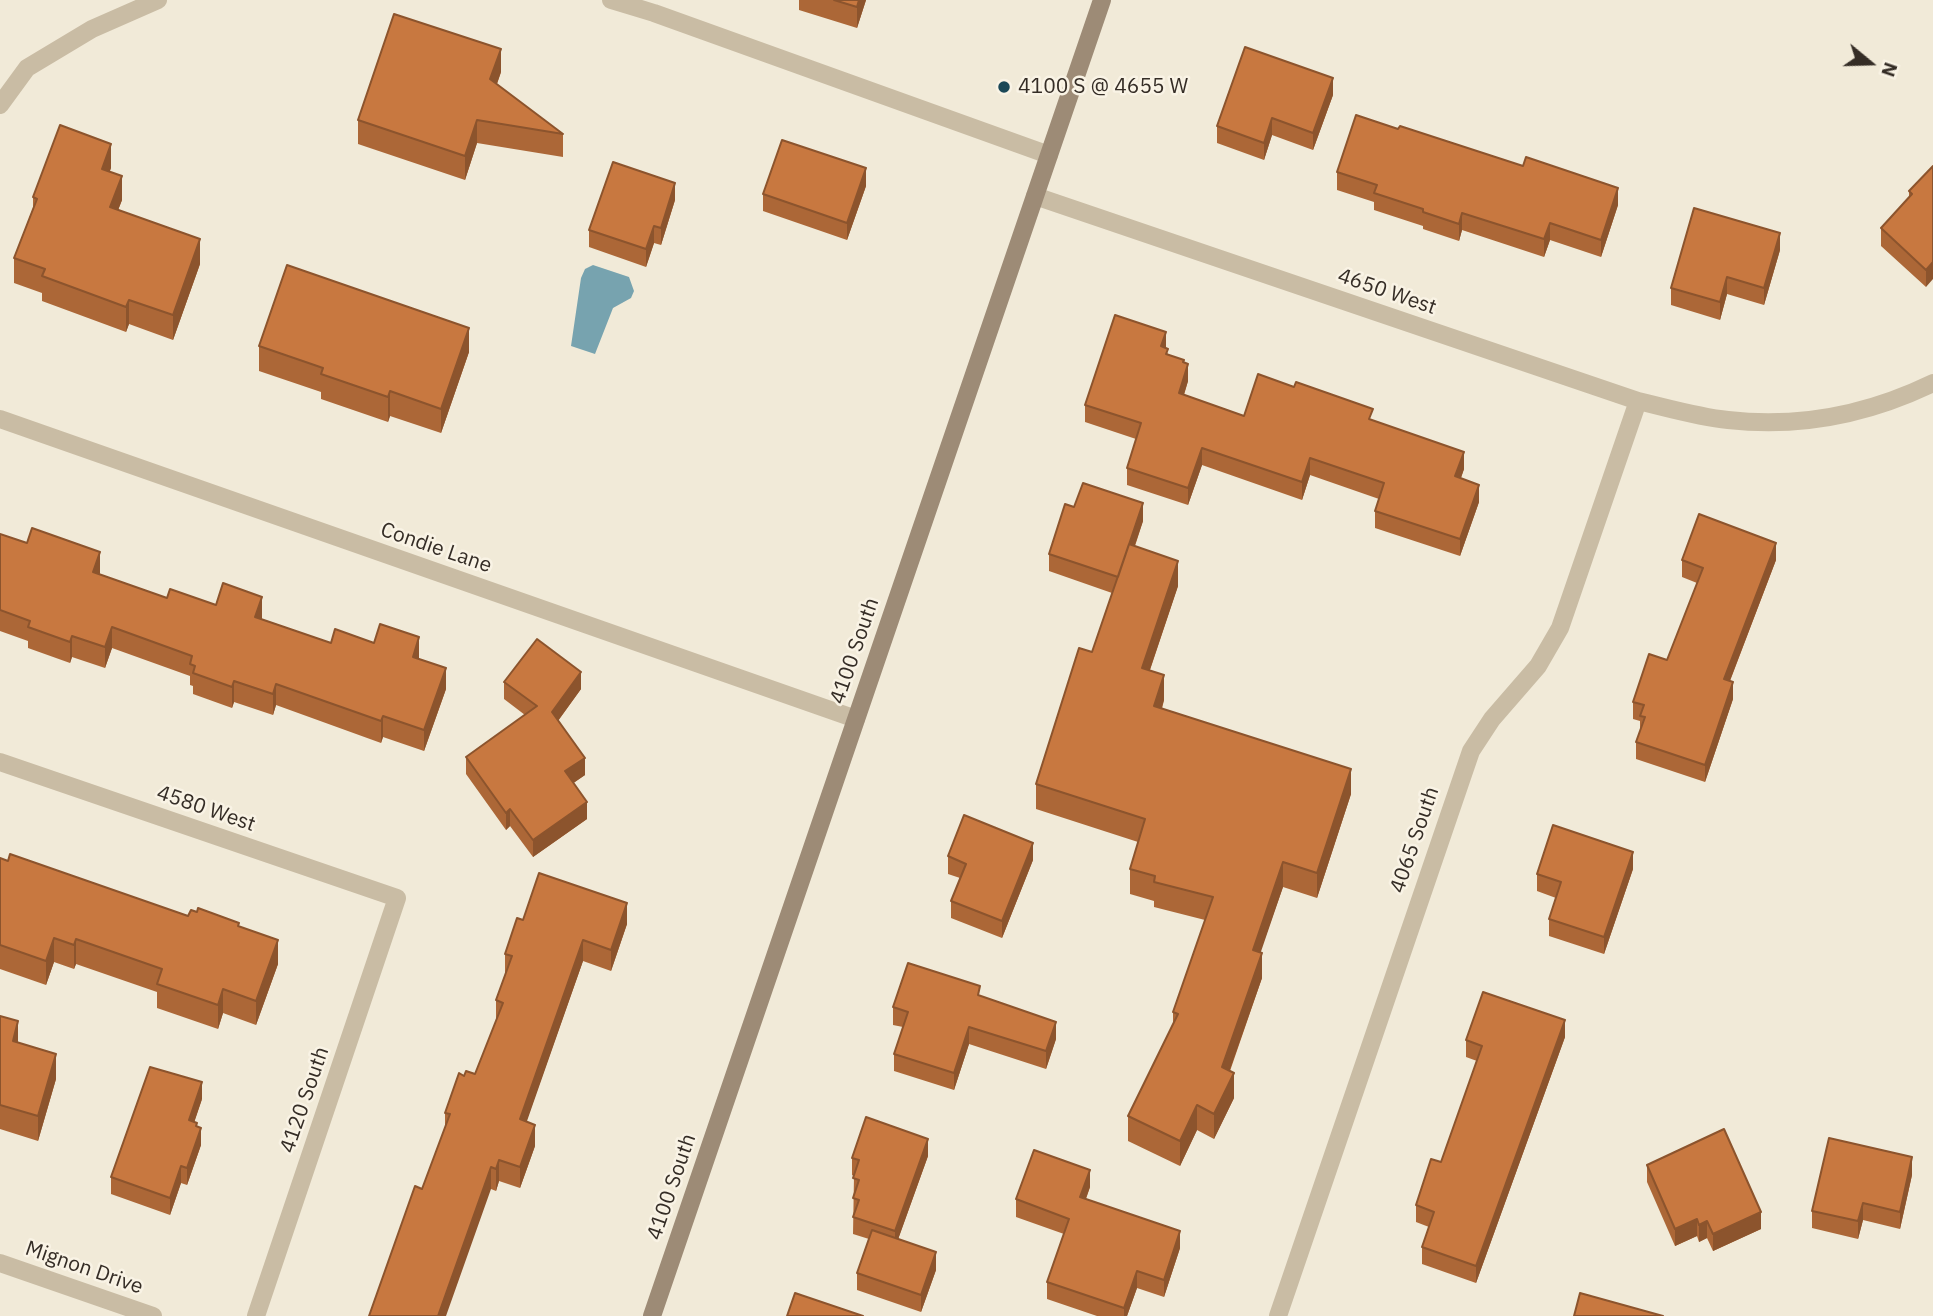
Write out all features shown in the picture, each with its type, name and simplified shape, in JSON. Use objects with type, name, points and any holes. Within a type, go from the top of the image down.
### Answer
[{"type":"main road","name":"4100 South","points":[[652,1316],[1101,0]]},
{"type":"street","points":[[0,105],[27,68],[92,29],[158,0]]},
{"type":"street","points":[[611,0],[1049,155]]},
{"type":"street","name":"4650 West","points":[[1035,196],[1638,401],[1727,420],[1791,423],[1857,412],[1905,397],[1933,383]]},
{"type":"street","name":"4065 South","points":[[1278,1316],[1471,751],[1492,719],[1538,666],[1560,628],[1638,401]]},
{"type":"street","name":"Condie Lane","points":[[0,419],[856,719]]},
{"type":"street","name":"4580 West","points":[[0,762],[397,898]]},
{"type":"street","name":"4120 South","points":[[256,1316],[397,898]]},
{"type":"street","name":"Mignon Drive","points":[[0,1263],[153,1316]]},
{"type":"water","points":[[593,265],[629,277],[634,291],[631,298],[613,308],[595,354],[571,346],[581,278],[585,269]]},
{"type":"building","points":[[834,0],[859,0],[857,7]]},
{"type":"building","points":[[394,14],[501,49],[490,79],[563,134],[477,120],[465,156],[358,120]]},
{"type":"building","points":[[1245,47],[1333,78],[1313,133],[1272,118],[1264,143],[1217,126]]},
{"type":"building","points":[[1356,115],[1398,129],[1400,126],[1523,166],[1526,157],[1618,188],[1601,240],[1550,223],[1544,239],[1462,213],[1459,224],[1374,193],[1377,185],[1337,172]]},
{"type":"building","points":[[60,125],[111,144],[102,169],[122,176],[110,207],[200,239],[173,315],[129,300],[126,307],[42,276],[45,269],[14,258],[37,199],[33,197]]},
{"type":"building","points":[[782,140],[866,168],[847,223],[763,194]]},
{"type":"building","points":[[613,162],[675,183],[661,228],[654,226],[646,249],[589,230]]},
{"type":"building","points":[[1933,166],[1933,262],[1926,270],[1881,228],[1912,194],[1909,191]]},
{"type":"building","points":[[1694,208],[1780,233],[1764,288],[1727,277],[1720,302],[1671,288]]},
{"type":"building","points":[[287,265],[469,328],[441,409],[390,391],[388,397],[321,374],[323,368],[259,346]]},
{"type":"building","points":[[1115,315],[1166,332],[1161,346],[1168,349],[1166,354],[1188,364],[1179,393],[1244,416],[1258,374],[1294,387],[1296,382],[1373,409],[1369,419],[1464,452],[1455,476],[1479,485],[1460,539],[1375,511],[1384,483],[1310,458],[1302,482],[1202,448],[1188,488],[1127,468],[1141,423],[1085,405]]},
{"type":"building","points":[[1083,483],[1143,503],[1118,577],[1049,554],[1065,504],[1074,507]]},
{"type":"building","points":[[1699,514],[1776,543],[1724,679],[1733,682],[1705,765],[1636,742],[1645,717],[1640,716],[1644,705],[1633,702],[1649,654],[1667,660],[1703,568],[1682,560]]},
{"type":"building","points":[[32,528],[100,552],[93,572],[167,598],[170,589],[216,605],[223,583],[262,597],[255,617],[331,643],[335,629],[374,643],[380,624],[419,637],[413,657],[446,668],[424,730],[383,716],[381,721],[276,684],[273,694],[234,681],[232,687],[193,673],[195,666],[190,664],[192,656],[112,627],[105,647],[72,636],[70,642],[28,627],[30,621],[0,610],[0,534],[27,543]]},
{"type":"building","points":[[1129,544],[1178,561],[1142,668],[1164,675],[1154,706],[1351,769],[1317,873],[1283,862],[1253,950],[1262,953],[1222,1067],[1234,1073],[1214,1114],[1197,1105],[1180,1141],[1128,1116],[1178,1014],[1173,1012],[1213,897],[1154,882],[1155,876],[1130,869],[1145,819],[1036,784],[1079,648],[1092,652]]},
{"type":"building","points":[[537,639],[581,672],[552,712],[585,758],[565,771],[587,802],[533,840],[510,809],[506,813],[466,757],[537,706],[504,682]]},
{"type":"building","points":[[964,815],[1033,843],[1002,921],[951,901],[966,864],[948,856]]},
{"type":"building","points":[[1553,825],[1633,852],[1604,937],[1549,919],[1561,882],[1537,874]]},
{"type":"building","points":[[10,854],[188,916],[191,910],[197,912],[198,908],[278,940],[256,1001],[223,989],[218,1005],[157,984],[162,969],[76,939],[74,945],[54,938],[46,961],[0,945],[0,858],[8,861]]},
{"type":"building","points":[[539,873],[627,903],[611,950],[583,940],[520,1119],[535,1125],[520,1167],[499,1160],[496,1169],[491,1167],[438,1316],[369,1316],[415,1186],[422,1189],[450,1114],[445,1113],[459,1073],[464,1076],[466,1071],[475,1074],[503,1003],[496,1000],[512,956],[505,954],[517,918],[523,920]]},
{"type":"building","points":[[908,963],[980,986],[978,995],[1056,1022],[1046,1051],[969,1027],[954,1073],[894,1054],[908,1012],[893,1007]]},
{"type":"building","points":[[1483,992],[1565,1020],[1476,1266],[1422,1247],[1434,1212],[1416,1205],[1431,1159],[1441,1162],[1482,1046],[1466,1040]]},
{"type":"building","points":[[0,1016],[18,1021],[13,1041],[56,1054],[38,1116],[0,1105]]},
{"type":"building","points":[[150,1067],[202,1082],[189,1120],[201,1128],[187,1168],[181,1166],[170,1198],[111,1177]]},
{"type":"building","points":[[866,1117],[928,1139],[895,1231],[853,1217],[859,1200],[853,1198],[859,1180],[853,1178],[859,1160],[852,1158]]},
{"type":"building","points":[[1724,1129],[1761,1212],[1713,1234],[1707,1221],[1699,1225],[1697,1219],[1675,1229],[1647,1165]]},
{"type":"building","points":[[1829,1138],[1912,1157],[1900,1212],[1863,1203],[1858,1221],[1812,1211]]},
{"type":"building","points":[[1034,1150],[1090,1170],[1080,1197],[1180,1231],[1164,1280],[1137,1271],[1124,1308],[1047,1282],[1069,1219],[1016,1199]]},
{"type":"building","points":[[872,1230],[936,1252],[921,1295],[857,1273]]},
{"type":"building","points":[[795,1293],[863,1316],[787,1316]]},
{"type":"building","points":[[1580,1293],[1663,1316],[1574,1316]]},
{"type":"place","name":"4100 S @ 4655 W","points":[[1004,87]]}]
